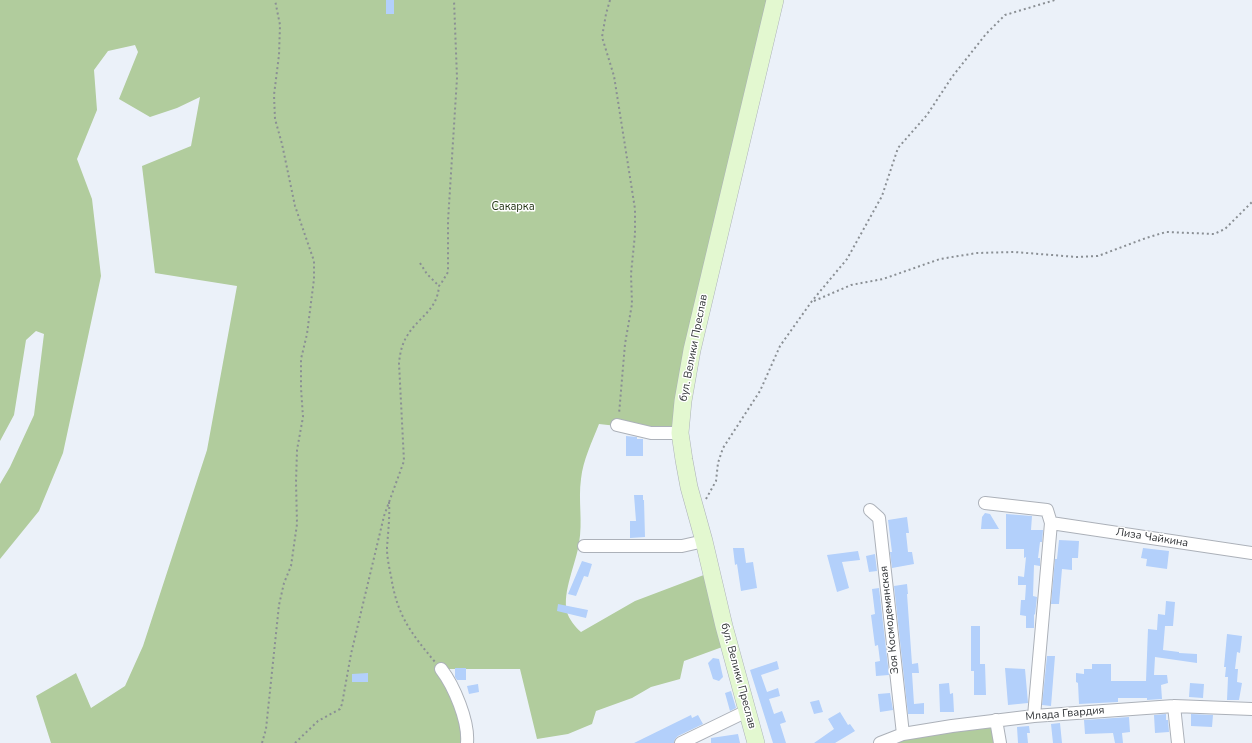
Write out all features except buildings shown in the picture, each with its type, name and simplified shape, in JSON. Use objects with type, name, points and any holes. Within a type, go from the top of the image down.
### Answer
[{"type":"main road","name":"бул. Велики Преслав","points":[[757,739],[747,711],[724,626],[704,541],[689,487],[680,433],[683,401],[692,350],[775,0]]},
{"type":"street","points":[[617,425],[651,433],[680,433]]},
{"type":"street","points":[[985,503],[1047,510],[1051,523],[1034,716]]},
{"type":"street","name":"Зоя Космодемянская","points":[[870,510],[879,518],[903,734]]},
{"type":"street","name":"Лиза Чайкина","points":[[1051,523],[1252,553]]},
{"type":"street","points":[[584,546],[682,546],[704,541]]},
{"type":"street","points":[[441,669],[448,678],[463,714],[468,738],[467,743]]},
{"type":"street","points":[[1174,706],[1178,743]]},
{"type":"street","name":"Млада Гвардия","points":[[880,743],[903,734],[952,726],[1034,716],[1174,706],[1252,709]]},
{"type":"street","points":[[681,743],[747,711]]},
{"type":"street","points":[[996,720],[1000,743]]},
{"type":"path","points":[[262,743],[266,729],[279,605],[284,583],[291,566],[297,524],[297,450],[303,417],[301,359],[307,334],[314,279],[314,261],[295,206],[282,144],[275,119],[274,95],[279,55],[280,26],[275,0]]},
{"type":"path","points":[[295,743],[318,721],[340,709],[342,704],[384,516],[389,500],[400,476],[404,461],[399,363],[400,351],[407,336],[431,309],[438,297],[439,286],[448,272],[448,221],[457,78],[454,0]]},
{"type":"path","points":[[610,0],[602,37],[614,76],[635,209],[635,234],[631,274],[632,304],[625,344],[617,425]]},
{"type":"path","points":[[706,500],[716,481],[718,464],[723,448],[760,391],[780,346],[812,301],[847,259],[882,196],[898,148],[927,116],[952,77],[986,34],[1005,15],[1055,0]]},
{"type":"path","points":[[812,301],[850,285],[882,279],[940,259],[977,253],[1014,252],[1077,257],[1098,256],[1166,232],[1214,234],[1225,229],[1252,202]]},
{"type":"path","points":[[420,263],[427,274],[439,286]]},
{"type":"path","points":[[389,500],[390,518],[387,549],[394,594],[402,616],[410,631],[441,669]]},
{"type":"green space","name":"Сакарка","points":[[0,0],[775,0],[680,433],[599,424],[588,451],[582,472],[580,487],[580,535],[566,596],[568,615],[572,623],[581,632],[635,601],[709,573],[725,646],[684,661],[680,679],[651,687],[632,698],[596,711],[592,724],[568,734],[537,739],[520,669],[442,669],[467,743],[51,743],[36,696],[76,673],[91,708],[125,686],[143,646],[207,450],[237,286],[155,273],[142,166],[191,146],[200,97],[177,108],[150,117],[119,99],[138,52],[135,45],[108,51],[94,70],[97,110],[77,159],[92,199],[101,276],[63,453],[39,511],[0,559],[0,484],[10,467],[34,415],[44,334],[36,331],[26,340],[14,415],[0,441]]},
{"type":"green space","points":[[996,720],[1000,743],[880,743]]}]
